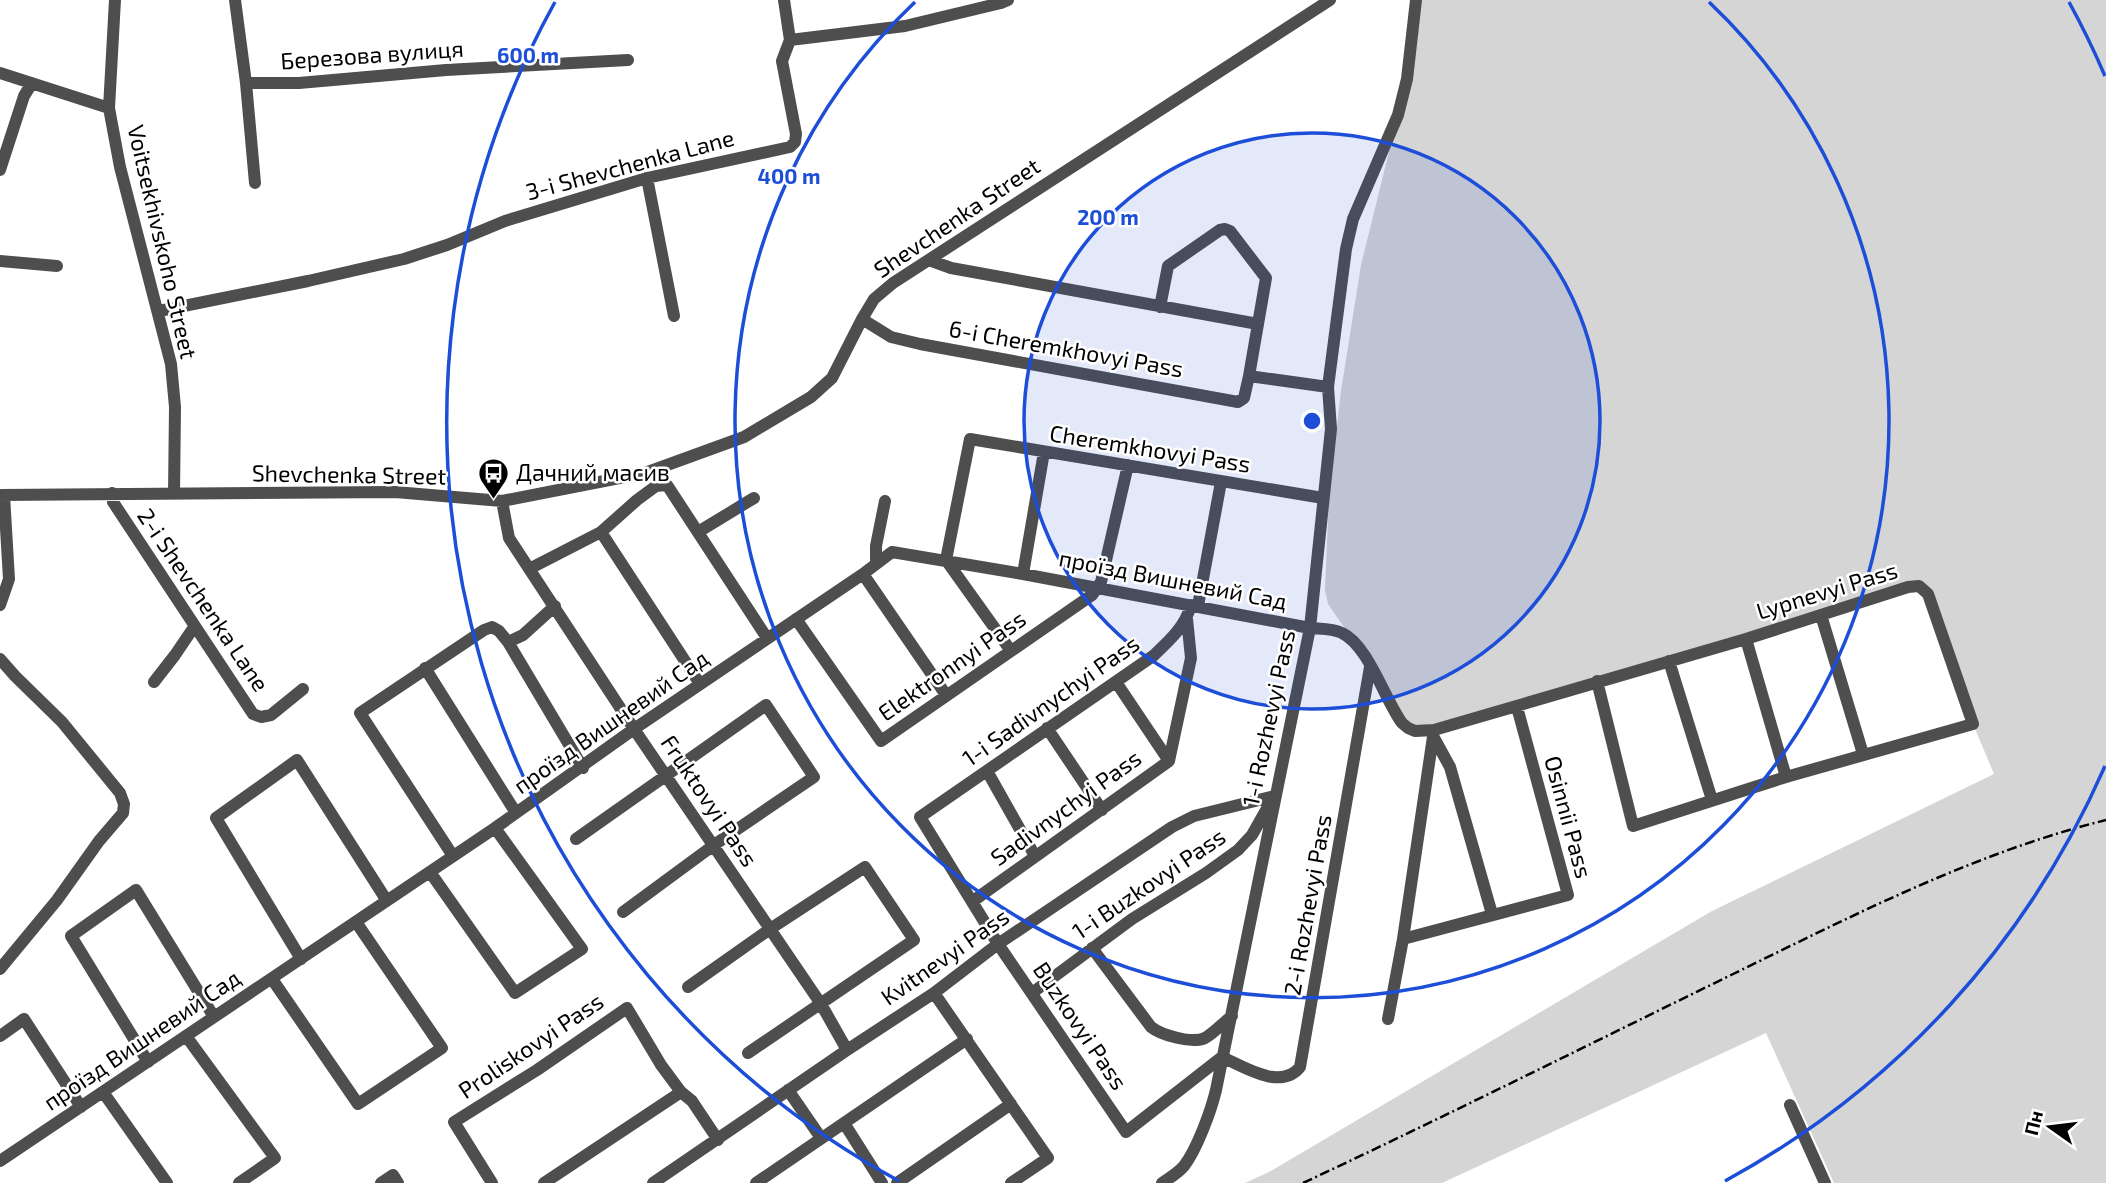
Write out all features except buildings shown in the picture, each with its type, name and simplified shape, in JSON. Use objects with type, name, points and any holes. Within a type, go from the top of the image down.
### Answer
[{"type":"street","name":"Voitsekhivskoho Street","points":[[116,0],[109,108],[120,167],[171,364],[175,407],[174,494]]},
{"type":"street","points":[[234,0],[246,83],[255,183]]},
{"type":"street","points":[[784,0],[790,40],[905,26],[1001,4],[1008,0]]},
{"type":"street","name":"Shevchenka Street","points":[[2,495],[395,492],[502,501],[645,473],[744,437],[811,397],[832,378],[874,299],[893,283],[1329,0]]},
{"type":"street","name":"1-i Rozhevyi Pass","points":[[1162,1183],[1178,1173],[1188,1159],[1213,1101],[1232,1016],[1310,628],[1331,429],[1328,387],[1348,235],[1398,115],[1407,79],[1416,0]]},
{"type":"street","name":"3-i Shevchenka Lane","points":[[159,311],[404,259],[505,221],[647,178],[790,147],[795,142],[796,134],[782,61],[790,40]]},
{"type":"street","name":"Березова вулиця","points":[[246,83],[299,83],[446,70],[628,60]]},
{"type":"street","points":[[0,74],[109,108]]},
{"type":"street","points":[[0,170],[24,96],[32,83]]},
{"type":"street","points":[[647,178],[674,316]]},
{"type":"street","name":"6-i Cheremkhovyi Pass","points":[[862,319],[891,337],[920,344],[1238,402],[1244,397],[1266,278],[1230,232],[1220,230],[1168,266],[1160,307]]},
{"type":"street","points":[[929,260],[951,268],[1258,324]]},
{"type":"street","points":[[0,261],[57,266]]},
{"type":"street","points":[[1249,376],[1328,387]]},
{"type":"street","name":"Cheremkhovyi Pass","points":[[946,560],[970,439],[1323,498]]},
{"type":"street","points":[[1023,574],[1044,453]]},
{"type":"street","points":[[1098,587],[1128,465]]},
{"type":"street","name":"1-i Sadivnychyi Pass","points":[[920,817],[1153,656],[1172,639],[1194,606],[1221,482]]},
{"type":"street","points":[[529,569],[601,532],[656,486],[667,485],[767,638]]},
{"type":"street","name":"2-i Shevchenka Lane","points":[[112,494],[113,502],[253,713],[261,718],[271,715],[303,689]]},
{"type":"street","points":[[0,605],[9,579],[2,495]]},
{"type":"street","points":[[698,532],[754,498]]},
{"type":"street","name":"Fruktovyi Pass","points":[[502,501],[509,538],[821,1003],[847,1050]]},
{"type":"street","points":[[876,564],[876,546],[885,501]]},
{"type":"street","points":[[601,532],[700,684]]},
{"type":"street","name":"проїзд Вишневий Сад","points":[[0,1161],[583,768],[635,729],[892,552],[1098,587],[1310,628]]},
{"type":"street","points":[[946,560],[1011,650]]},
{"type":"street","points":[[863,574],[946,695]]},
{"type":"street","name":"Lypnevyi Pass","points":[[1310,628],[1334,630],[1345,635],[1371,666],[1404,726],[1415,731],[1434,733],[1597,681],[1746,639],[1908,587],[1919,586],[1928,594],[1973,724],[1786,777],[1633,826],[1597,681]]},
{"type":"street","name":"Elektronnyi Pass","points":[[796,619],[881,741],[1091,595],[1098,587]]},
{"type":"street","points":[[508,642],[523,635],[555,606]]},
{"type":"street","points":[[1821,614],[1863,754]]},
{"type":"street","name":"Sadivnychyi Pass","points":[[973,901],[1169,761],[1191,658],[1187,619]]},
{"type":"street","points":[[154,682],[194,627]]},
{"type":"street","points":[[453,856],[359,713],[425,668],[484,630],[492,627],[499,631],[583,768]]},
{"type":"street","points":[[1746,639],[1786,777]]},
{"type":"street","points":[[0,659],[62,722],[120,793],[124,804],[123,813],[117,822],[99,841],[57,900],[0,969]]},
{"type":"street","points":[[1669,661],[1712,800]]},
{"type":"street","name":"2-i Rozhevyi Pass","points":[[1222,1057],[1272,1077],[1291,1075],[1300,1067],[1371,666]]},
{"type":"street","points":[[425,668],[516,813]]},
{"type":"street","points":[[1115,682],[1169,761]]},
{"type":"street","points":[[576,839],[766,705],[814,777],[714,845],[623,912]]},
{"type":"street","name":"Osinnii Pass","points":[[1403,939],[1568,895],[1517,707]]},
{"type":"street","points":[[1047,728],[1102,810]]},
{"type":"street","points":[[1434,733],[1450,767],[1492,914]]},
{"type":"street","points":[[1388,1019],[1403,939],[1434,733]]},
{"type":"street","points":[[301,959],[216,818],[297,760],[387,901]]},
{"type":"street","points":[[987,771],[1035,856]]},
{"type":"street","name":"Kvitnevyi Pass","points":[[653,1183],[934,993],[998,944],[1172,827],[1194,816],[1275,796]]},
{"type":"street","name":"1-i Buzkovyi Pass","points":[[1032,993],[1132,919],[1238,850],[1252,835],[1275,796]]},
{"type":"street","name":"Buzkovyi Pass","points":[[920,817],[998,944],[1126,1132],[1222,1057]]},
{"type":"street","points":[[430,872],[515,993],[582,949],[495,828]]},
{"type":"street","points":[[688,987],[865,867],[914,940],[748,1053]]},
{"type":"street","points":[[148,1062],[71,936],[136,890],[214,1017]]},
{"type":"street","points":[[272,979],[358,1104],[442,1048],[356,922]]},
{"type":"street","points":[[1092,948],[1151,1027],[1159,1033],[1193,1040],[1205,1038],[1232,1016]]},
{"type":"street","points":[[934,993],[1048,1158],[1011,1183]]},
{"type":"street","name":"Proliskovyi Pass","points":[[492,1183],[454,1122],[537,1070],[627,1008],[661,1065],[681,1092],[692,1101],[718,1140]]},
{"type":"street","points":[[0,1037],[24,1019],[81,1107]]},
{"type":"street","points":[[186,1036],[275,1158],[239,1183]]},
{"type":"street","points":[[756,1183],[967,1039]]},
{"type":"street","points":[[788,1090],[821,1138]]},
{"type":"street","points":[[103,1092],[167,1183]]},
{"type":"street","points":[[544,1183],[681,1092]]},
{"type":"street","points":[[897,1183],[1011,1104]]},
{"type":"street","points":[[1790,1105],[1825,1183]]},
{"type":"street","points":[[844,1123],[882,1183]]},
{"type":"street","points":[[381,1183],[396,1179]]},
{"type":"shaded area","points":[[1416,0],[2106,0],[2106,1183],[1834,1183],[1766,1033],[1442,1183],[1245,1183],[1269,1172],[1712,911],[1994,774],[1919,586],[1434,730],[1408,728],[1371,666],[1328,604],[1325,590],[1329,495],[1341,391],[1361,265],[1407,79]]},
{"type":"railway","points":[[1303,1183],[1914,888],[2009,850],[2106,820]]},
{"type":"place","name":"Дачний масив","points":[[493,500]]}]
